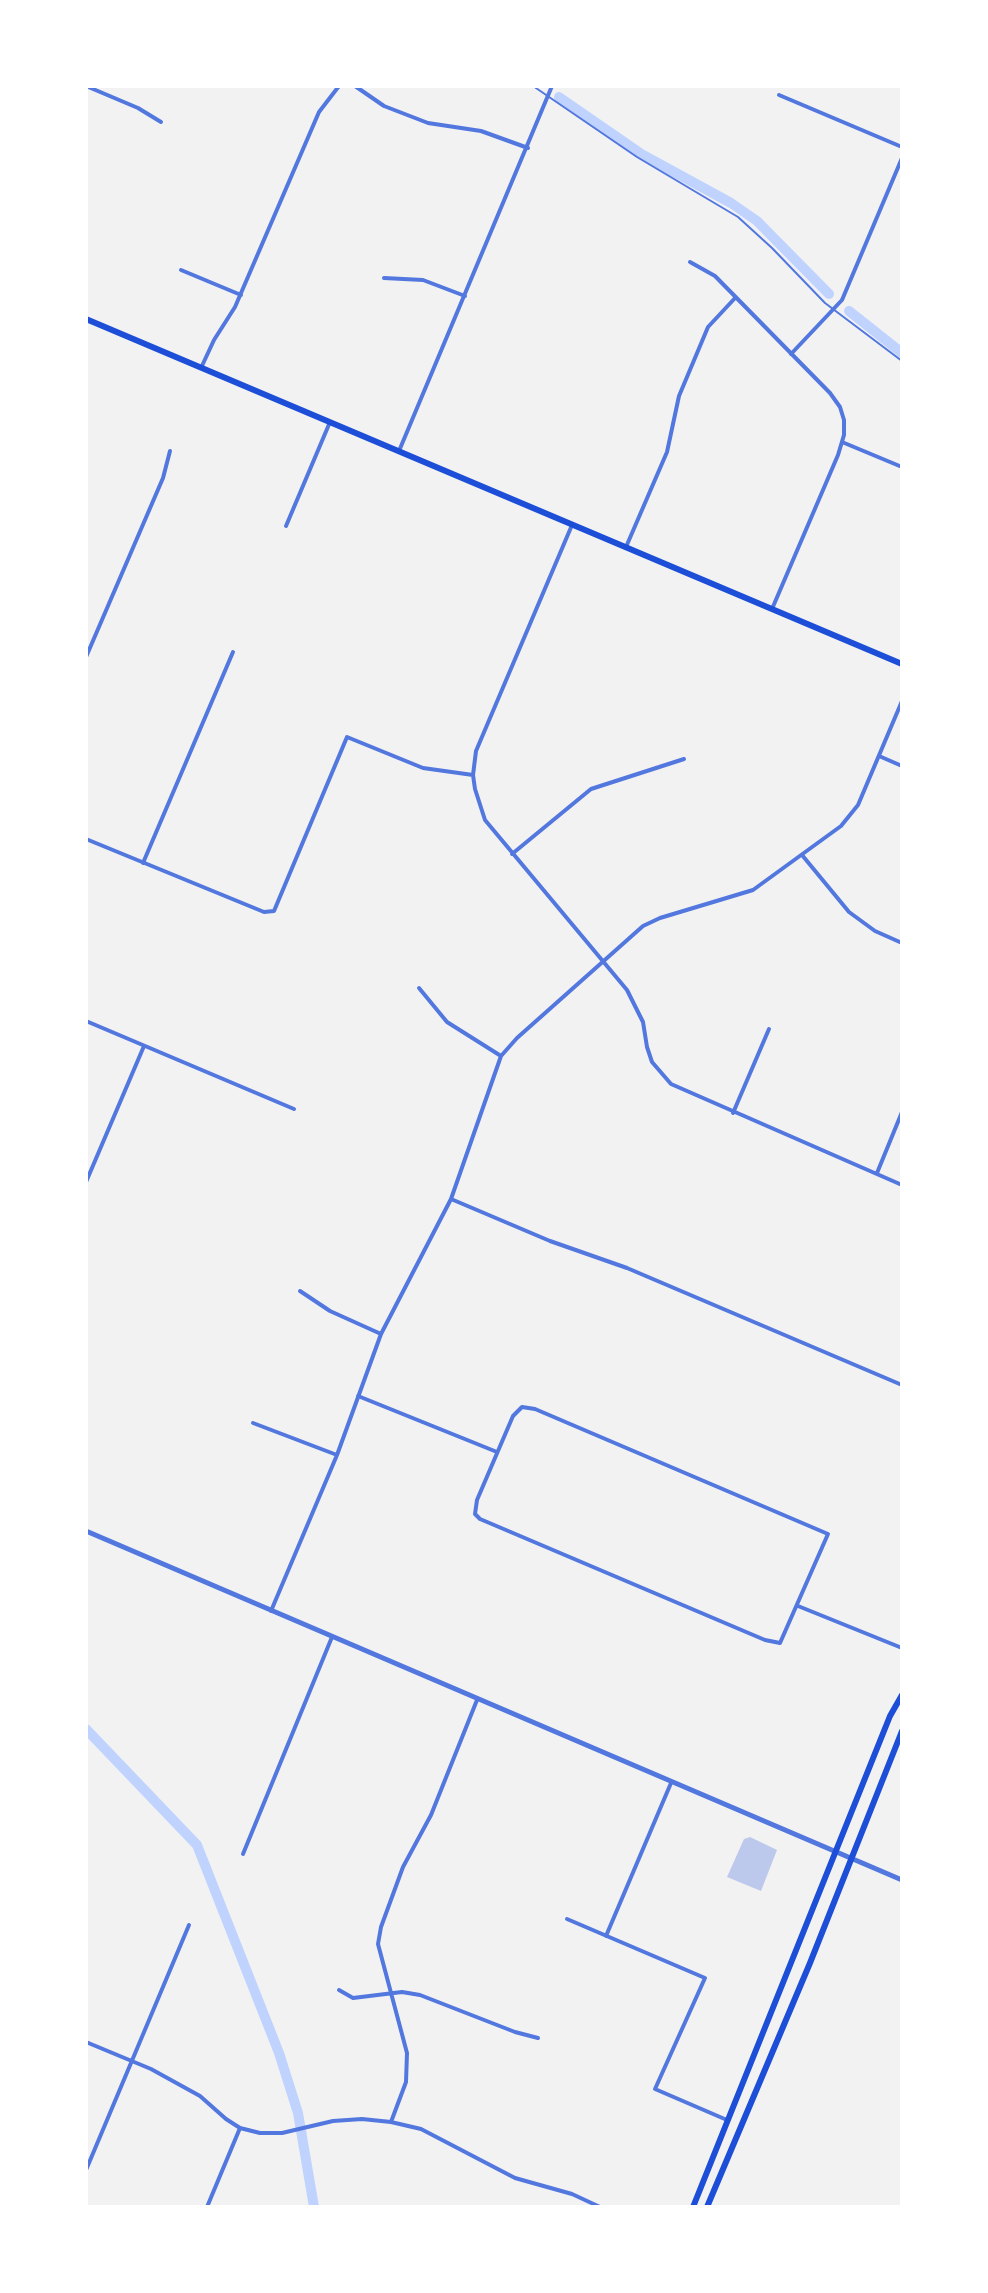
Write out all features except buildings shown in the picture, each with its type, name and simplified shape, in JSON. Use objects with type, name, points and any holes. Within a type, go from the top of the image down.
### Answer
[{"type":"main road","points":[[86,319],[902,664]]},
{"type":"main road","points":[[693,2207],[890,1716],[902,1695]]},
{"type":"main road","points":[[707,2207],[810,1963],[902,1731]]},
{"type":"street","points":[[86,86],[138,108],[161,122]]},
{"type":"street","points":[[201,368],[241,295],[316,118],[339,86]]},
{"type":"street","points":[[355,86],[376,102],[421,121],[442,127],[481,131],[528,148]]},
{"type":"street","points":[[399,451],[552,86]]},
{"type":"street","points":[[779,95],[902,147]]},
{"type":"street","points":[[791,354],[844,296],[902,158]]},
{"type":"street","points":[[690,262],[712,273],[736,297],[837,402],[844,420],[842,442],[772,609]]},
{"type":"street","points":[[181,270],[241,295]]},
{"type":"street","points":[[384,278],[423,280],[465,296]]},
{"type":"street","points":[[626,547],[669,446],[678,402],[706,333],[715,317],[736,297]]},
{"type":"street","points":[[286,526],[330,422]]},
{"type":"street","points":[[842,442],[902,467]]},
{"type":"street","points":[[86,657],[163,478],[170,451]]},
{"type":"street","points":[[572,525],[480,741],[473,775],[485,820],[627,990],[636,1005],[647,1047],[660,1074],[684,1092],[902,1185]]},
{"type":"street","points":[[143,863],[233,652]]},
{"type":"street","points":[[271,1611],[337,1455],[381,1334],[451,1199],[501,1056],[636,931],[652,921],[753,890],[841,826],[853,812],[902,701]]},
{"type":"street","points":[[86,839],[255,911],[274,911],[347,737],[423,768],[473,775]]},
{"type":"street","points":[[879,756],[902,766]]},
{"type":"street","points":[[512,854],[591,789],[684,759]]},
{"type":"street","points":[[802,855],[849,912],[875,931],[902,943]]},
{"type":"street","points":[[419,988],[447,1022],[501,1056]]},
{"type":"street","points":[[86,1021],[294,1109]]},
{"type":"street","points":[[733,1113],[769,1029]]},
{"type":"street","points":[[86,1182],[144,1046]]},
{"type":"street","points":[[876,1174],[902,1112]]},
{"type":"street","points":[[451,1199],[550,1241],[627,1268],[902,1385]]},
{"type":"street","points":[[300,1291],[330,1311],[381,1334]]},
{"type":"street","points":[[358,1396],[498,1453]]},
{"type":"street","points":[[522,1407],[535,1409],[828,1534],[780,1643],[765,1640],[487,1522],[475,1514],[477,1500],[498,1453],[513,1416],[522,1407]]},
{"type":"street","points":[[253,1423],[337,1455]]},
{"type":"street","points":[[86,1531],[902,1880]]},
{"type":"street","points":[[798,1606],[902,1648]]},
{"type":"street","points":[[243,1854],[332,1637]]},
{"type":"street","points":[[391,2122],[408,2068],[398,2015],[389,1992],[378,1944],[381,1927],[403,1867],[431,1815],[477,1700]]},
{"type":"street","points":[[606,1936],[671,1783]]},
{"type":"street","points":[[567,1919],[705,1978],[655,2089],[729,2121]]},
{"type":"street","points":[[86,2170],[189,1925]]},
{"type":"street","points":[[339,1990],[353,1998],[389,1992],[420,1995],[538,2038]]},
{"type":"street","points":[[86,2042],[132,2061],[200,2096],[240,2128],[260,2133],[297,2130],[333,2121],[362,2119],[391,2122],[431,2133],[515,2178],[572,2194],[600,2207]]},
{"type":"street","points":[[207,2207],[240,2128]]},
{"type":"lane","points":[[533,86],[637,157],[738,217],[833,311],[902,361]]},
{"type":"waterway","points":[[559,97],[643,155],[731,203],[757,221],[829,294]]},
{"type":"waterway","points":[[849,311],[902,353]]},
{"type":"waterway","points":[[86,1729],[197,1845],[279,2053],[298,2113],[314,2207]]}]
